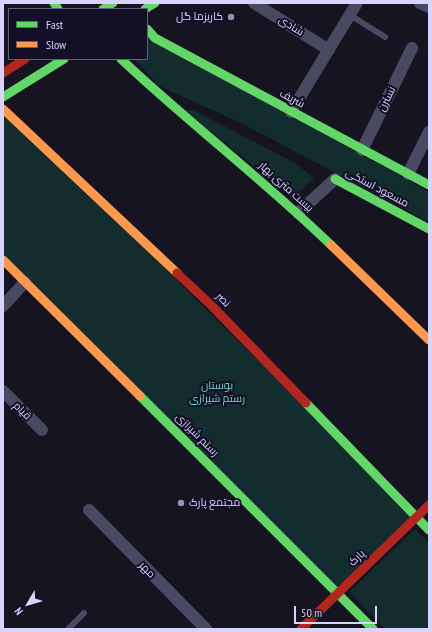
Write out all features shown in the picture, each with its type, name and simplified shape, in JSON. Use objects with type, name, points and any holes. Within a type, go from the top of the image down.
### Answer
[{"type":"street","points":[[104,8],[113,3]]},
{"type":"street","name":"شادی","points":[[254,3],[329,50]]},
{"type":"street","points":[[291,112],[357,3]]},
{"type":"street","points":[[420,3],[429,7]]},
{"type":"street","name":"شریف","points":[[148,30],[155,38],[429,186]]},
{"type":"street","name":"نسترن","points":[[362,150],[412,48]]},
{"type":"street","points":[[3,73],[23,60]]},
{"type":"street","points":[[3,97],[62,60]]},
{"type":"street","name":"بیست متری بهار","points":[[122,60],[154,90],[298,213],[429,340]]},
{"type":"street","name":"نصر","points":[[3,109],[212,306],[429,530]]},
{"type":"street","points":[[408,174],[429,132]]},
{"type":"street","points":[[298,213],[335,179]]},
{"type":"street","name":"مسعود استکی","points":[[335,179],[429,229]]},
{"type":"street","name":"رستم شیرازی","points":[[3,260],[338,592],[373,629]]},
{"type":"street","points":[[3,306],[25,282]]},
{"type":"street","name":"قیام","points":[[3,391],[42,430]]},
{"type":"street","name":"پارک","points":[[301,629],[429,505]]},
{"type":"street","name":"مهر","points":[[89,510],[206,629]]},
{"type":"lane","points":[[350,15],[385,37]]},
{"type":"lane","points":[[68,629],[84,612]]},
{"type":"green space","points":[[148,38],[429,192],[429,222],[239,122],[159,86],[135,60],[148,60]]},
{"type":"green space","name":"بوستان رستم شیرازی","points":[[3,109],[417,517],[338,592],[3,261]]},
{"type":"green space","points":[[185,110],[193,110],[295,163],[314,178],[293,198]]},
{"type":"green space","points":[[415,529],[429,543],[429,629],[385,629],[349,592]]},
{"type":"traffic: fast","points":[[54,3],[57,8]]},
{"type":"traffic: fast","points":[[105,8],[113,3]]},
{"type":"traffic: fast","points":[[147,8],[155,3]]},
{"type":"traffic: fast","points":[[148,30],[155,38],[429,185]]},
{"type":"traffic: fast","points":[[3,97],[62,60]]},
{"type":"traffic: fast","points":[[122,60],[306,221],[331,245]]},
{"type":"traffic: fast","points":[[335,179],[429,229]]},
{"type":"traffic: fast","points":[[140,396],[373,629]]},
{"type":"traffic: fast","points":[[306,403],[429,530]]},
{"type":"traffic: slow","points":[[3,109],[177,273]]},
{"type":"traffic: slow","points":[[331,245],[429,340]]},
{"type":"traffic: slow","points":[[3,260],[140,396]]},
{"type":"traffic: jam","points":[[3,73],[23,60]]},
{"type":"traffic: jam","points":[[177,273],[212,306],[306,403]]},
{"type":"traffic: jam","points":[[301,629],[429,505]]},
{"type":"place","name":"کاریزما گل","points":[[231,17]]},
{"type":"place","name":"مجتمع پارک","points":[[181,503]]}]
